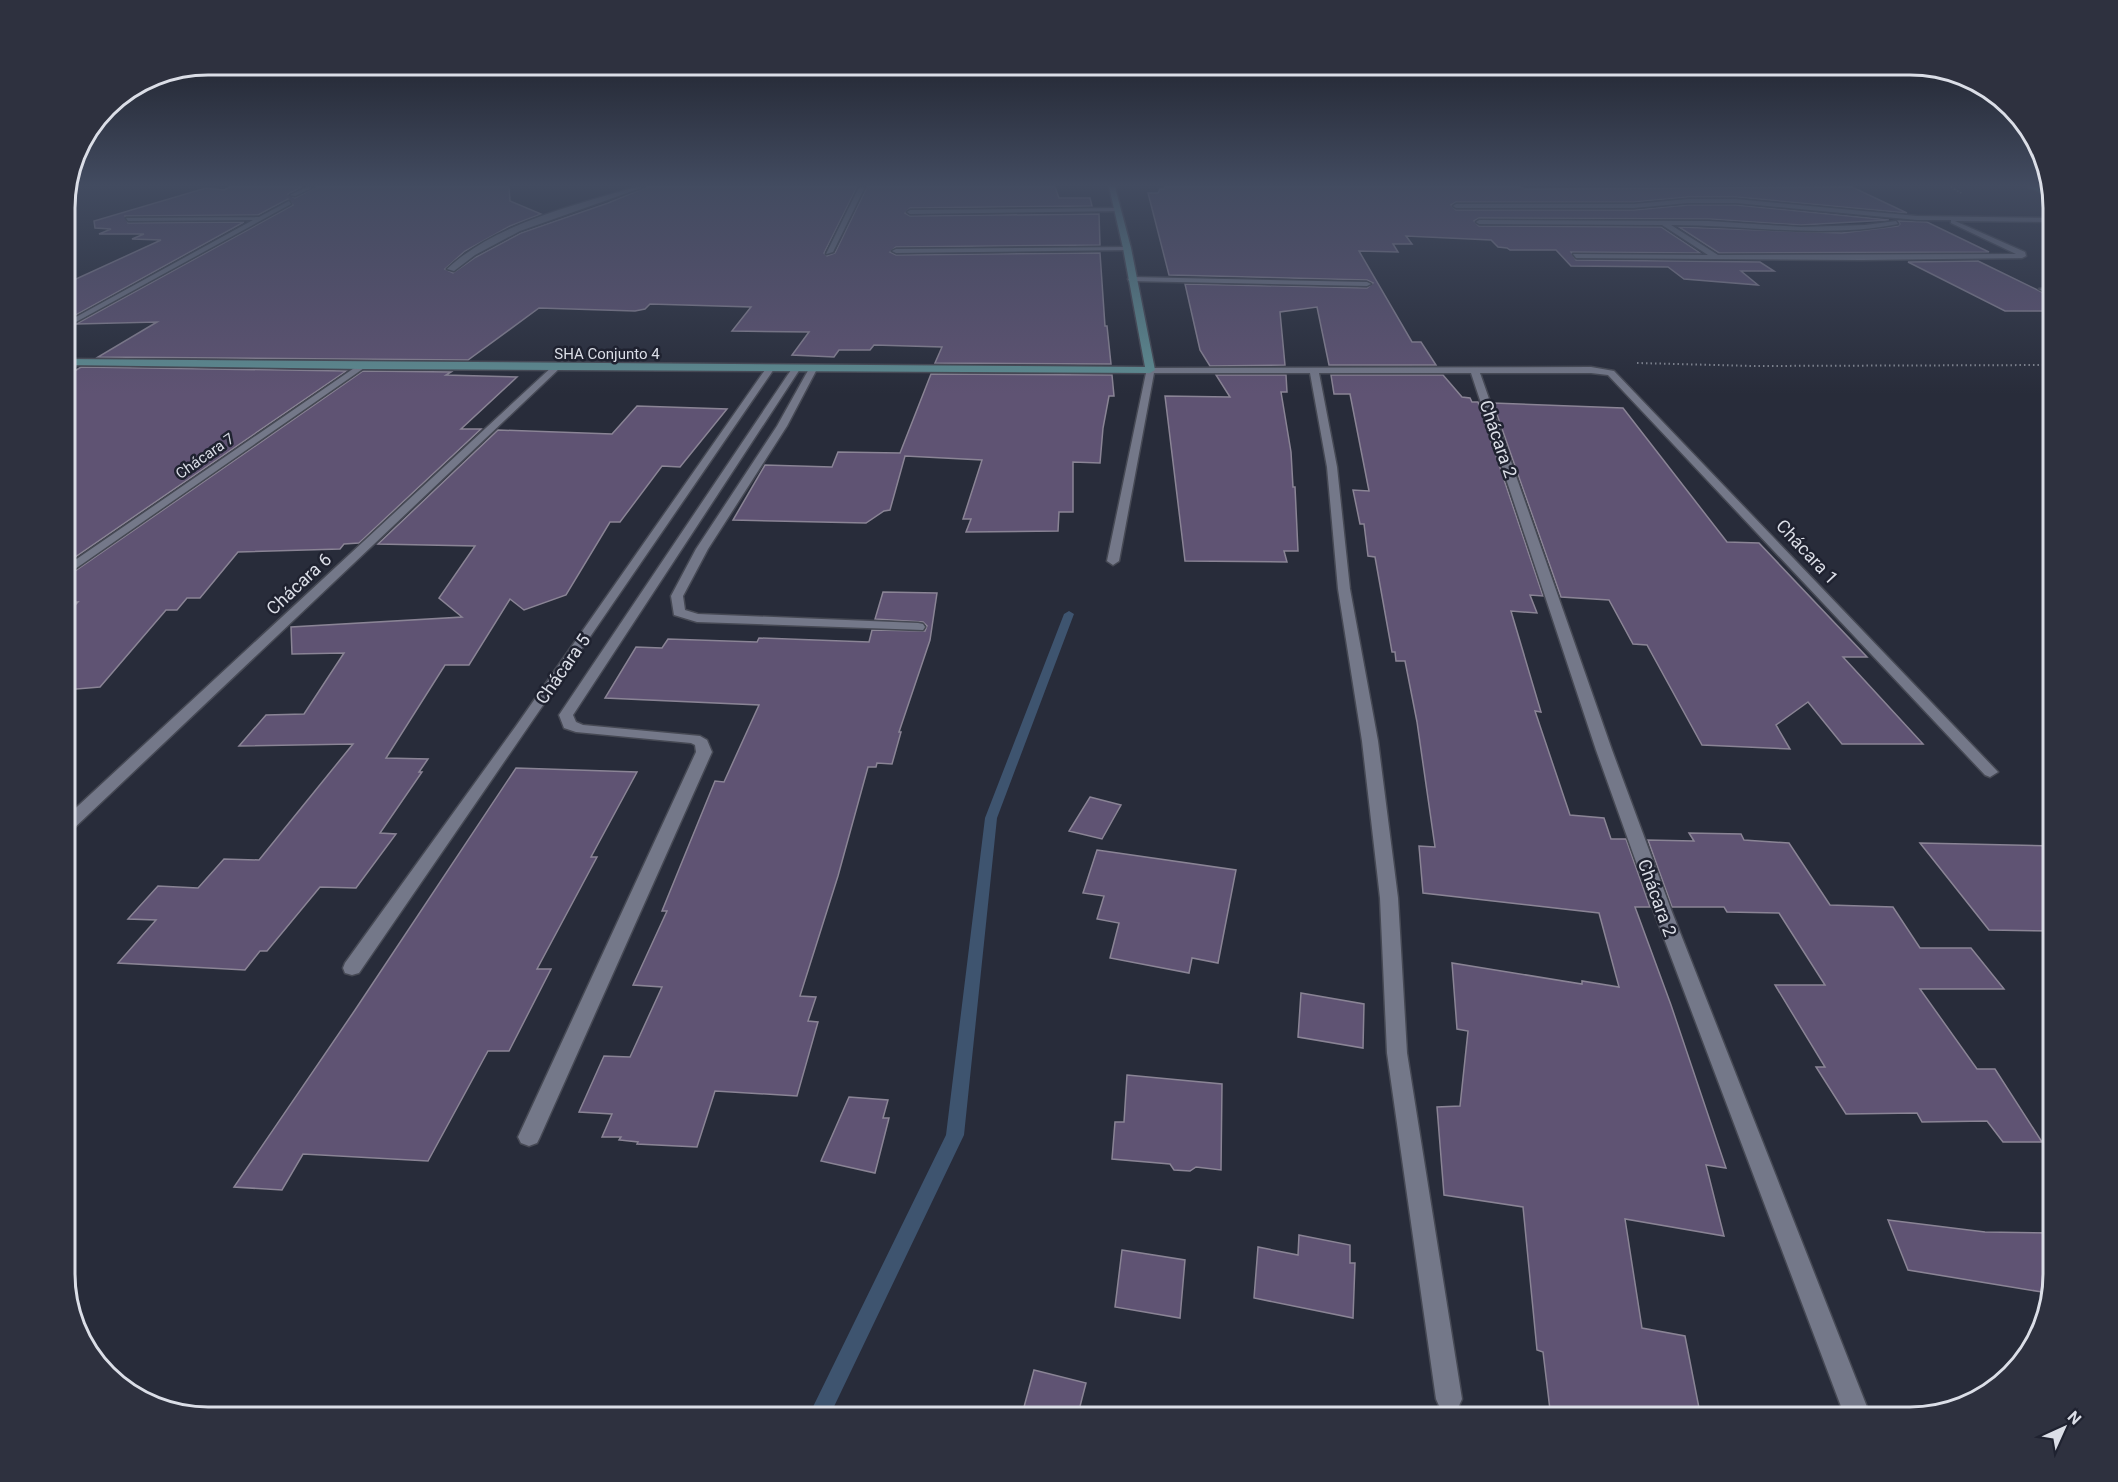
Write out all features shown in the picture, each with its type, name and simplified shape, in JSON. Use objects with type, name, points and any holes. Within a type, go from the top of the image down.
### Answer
[{"type":"street","points":[[75,321],[192,256]]},
{"type":"street","points":[[451,269],[467,256]]},
{"type":"street","points":[[1113,561],[1150,370],[1128,256]]},
{"type":"street","points":[[1598,256],[1973,256]]},
{"type":"street","points":[[1131,279],[1367,284]]},
{"type":"street","name":"SHA Conjunto 4","points":[[75,362],[1150,370]]},
{"type":"street","name":"Chácara 7","points":[[75,565],[363,366]]},
{"type":"street","name":"Chácara 6","points":[[75,818],[557,367]]},
{"type":"street","name":"Chácara 5","points":[[352,968],[624,582],[770,369]]},
{"type":"street","points":[[529,1137],[704,752],[702,743],[695,739],[581,729],[569,725],[566,715],[796,369]]},
{"type":"street","points":[[813,369],[782,426],[702,549],[677,596],[679,612],[697,618],[918,627]]},
{"type":"street","name":"Chácara 1","points":[[1150,370],[1591,370],[1611,373],[1626,386],[1990,772]]},
{"type":"street","points":[[1314,371],[1332,467],[1344,589],[1370,741],[1389,898],[1397,1053],[1449,1399]]},
{"type":"street","name":"Chácara 2","points":[[1474,371],[1662,912],[1854,1407]]},
{"type":"path","points":[[1591,370],[1608,363],[1778,366],[2043,366]]},
{"type":"building","points":[[126,256],[182,256],[75,315],[75,279]]},
{"type":"building","points":[[200,256],[459,256],[445,269],[453,273],[478,256],[1100,256],[1105,326],[1107,326],[1111,364],[935,363],[942,347],[874,345],[870,350],[839,350],[834,357],[792,355],[809,332],[732,331],[751,307],[650,304],[645,309],[635,311],[539,308],[468,360],[98,357],[157,322],[76,324]]},
{"type":"building","points":[[1164,256],[1362,256],[1412,342],[1421,342],[1436,365],[1329,365],[1317,307],[1280,312],[1285,365],[1210,366],[1200,350],[1185,284],[1367,288],[1373,283],[1367,280],[1169,275]]},
{"type":"building","points":[[1562,256],[1574,256],[1576,260],[1760,262],[1774,271],[1741,271],[1758,285],[1684,279],[1668,267],[1571,266]]},
{"type":"building","points":[[1978,261],[2043,293],[2043,311],[2005,311],[1908,262]]},
{"type":"building","points":[[81,367],[346,371],[75,557],[75,371]]},
{"type":"building","points":[[363,371],[451,372],[446,375],[517,377],[461,429],[481,429],[359,543],[344,544],[340,549],[238,552],[200,598],[187,598],[177,610],[166,610],[100,687],[75,689],[75,605],[78,602],[75,602],[75,571]]},
{"type":"building","points":[[931,374],[1112,375],[1114,396],[1109,396],[1100,463],[1073,462],[1073,512],[1059,512],[1058,531],[966,532],[971,519],[963,519],[982,460],[905,456],[890,510],[884,511],[866,523],[733,520],[765,465],[832,467],[838,452],[900,453]]},
{"type":"building","points":[[1216,375],[1286,375],[1287,392],[1281,392],[1291,452],[1293,487],[1295,487],[1298,551],[1284,551],[1287,562],[1185,561],[1165,396],[1230,397]]},
{"type":"building","points":[[1331,375],[1443,375],[1462,397],[1478,402],[1543,596],[1530,595],[1537,613],[1511,611],[1541,712],[1535,711],[1570,815],[1604,818],[1611,839],[1626,839],[1650,907],[1635,907],[1726,1168],[1706,1165],[1724,1236],[1625,1219],[1642,1328],[1685,1336],[1699,1407],[1550,1407],[1543,1352],[1537,1350],[1523,1207],[1444,1195],[1437,1107],[1460,1106],[1468,1031],[1457,1029],[1452,963],[1582,984],[1582,981],[1619,987],[1599,913],[1423,893],[1419,846],[1435,847],[1417,722],[1405,661],[1396,661],[1395,652],[1392,652],[1375,557],[1368,556],[1364,524],[1360,524],[1353,490],[1369,491],[1350,394],[1334,394]]},
{"type":"building","points":[[1493,403],[1623,408],[1727,542],[1759,543],[1867,657],[1843,657],[1923,744],[1842,744],[1808,702],[1776,725],[1790,749],[1702,745],[1647,645],[1633,644],[1609,600],[1561,597]]},
{"type":"building","points":[[637,406],[727,409],[680,467],[662,466],[620,522],[610,522],[566,595],[524,610],[510,599],[469,665],[445,665],[386,758],[428,759],[419,772],[422,772],[380,833],[396,834],[356,888],[320,887],[267,951],[260,951],[245,970],[118,963],[156,920],[128,919],[158,886],[198,888],[224,859],[259,860],[353,744],[239,746],[266,715],[304,714],[344,653],[292,654],[291,627],[462,617],[439,598],[475,546],[378,544],[498,430],[612,434]]},
{"type":"building","points":[[883,592],[937,593],[930,640],[899,732],[901,732],[892,764],[877,763],[876,767],[868,767],[838,876],[800,996],[816,997],[808,1021],[818,1022],[797,1096],[715,1091],[697,1147],[637,1144],[638,1142],[619,1140],[621,1137],[602,1137],[612,1114],[579,1112],[604,1056],[630,1057],[662,987],[633,985],[667,911],[662,911],[715,781],[724,782],[759,705],[605,698],[636,647],[662,648],[668,639],[757,642],[759,638],[869,642],[872,630],[925,631],[927,626],[923,622],[875,619]]},
{"type":"building","points":[[516,768],[637,772],[591,857],[597,857],[537,969],[551,969],[509,1051],[488,1051],[428,1161],[303,1154],[282,1190],[234,1187],[355,1010]]},
{"type":"building","points":[[1090,797],[1121,805],[1102,839],[1069,831]]},
{"type":"building","points":[[1689,833],[1741,834],[1744,840],[1789,843],[1830,905],[1893,907],[1920,948],[1971,948],[2004,989],[1920,989],[1977,1069],[1995,1069],[2042,1142],[2003,1142],[1987,1121],[1922,1122],[1917,1113],[1846,1114],[1816,1067],[1825,1067],[1775,985],[1825,985],[1779,913],[1727,912],[1724,907],[1672,907],[1648,840],[1694,841]]},
{"type":"building","points":[[1920,843],[2043,846],[2043,931],[1989,930]]},
{"type":"building","points":[[1097,850],[1236,870],[1218,963],[1192,958],[1189,973],[1110,958],[1119,923],[1097,919],[1104,896],[1083,893]]},
{"type":"building","points":[[1301,993],[1364,1004],[1363,1048],[1298,1037]]},
{"type":"building","points":[[1127,1075],[1222,1084],[1221,1170],[1196,1167],[1190,1171],[1174,1170],[1170,1164],[1112,1159],[1115,1122],[1124,1122]]},
{"type":"building","points":[[849,1097],[888,1100],[883,1118],[889,1118],[875,1173],[821,1161]]},
{"type":"building","points":[[1888,1220],[1985,1232],[2043,1233],[2042,1292],[1908,1270]]},
{"type":"building","points":[[1299,1235],[1350,1245],[1350,1263],[1355,1263],[1353,1318],[1254,1298],[1258,1247],[1298,1255]]},
{"type":"building","points":[[1122,1250],[1185,1260],[1180,1318],[1115,1307]]},
{"type":"building","points":[[1034,1370],[1086,1383],[1080,1407],[1024,1407]]},
{"type":"waterway","points":[[823,1407],[955,1135],[991,818],[1069,614]]}]
